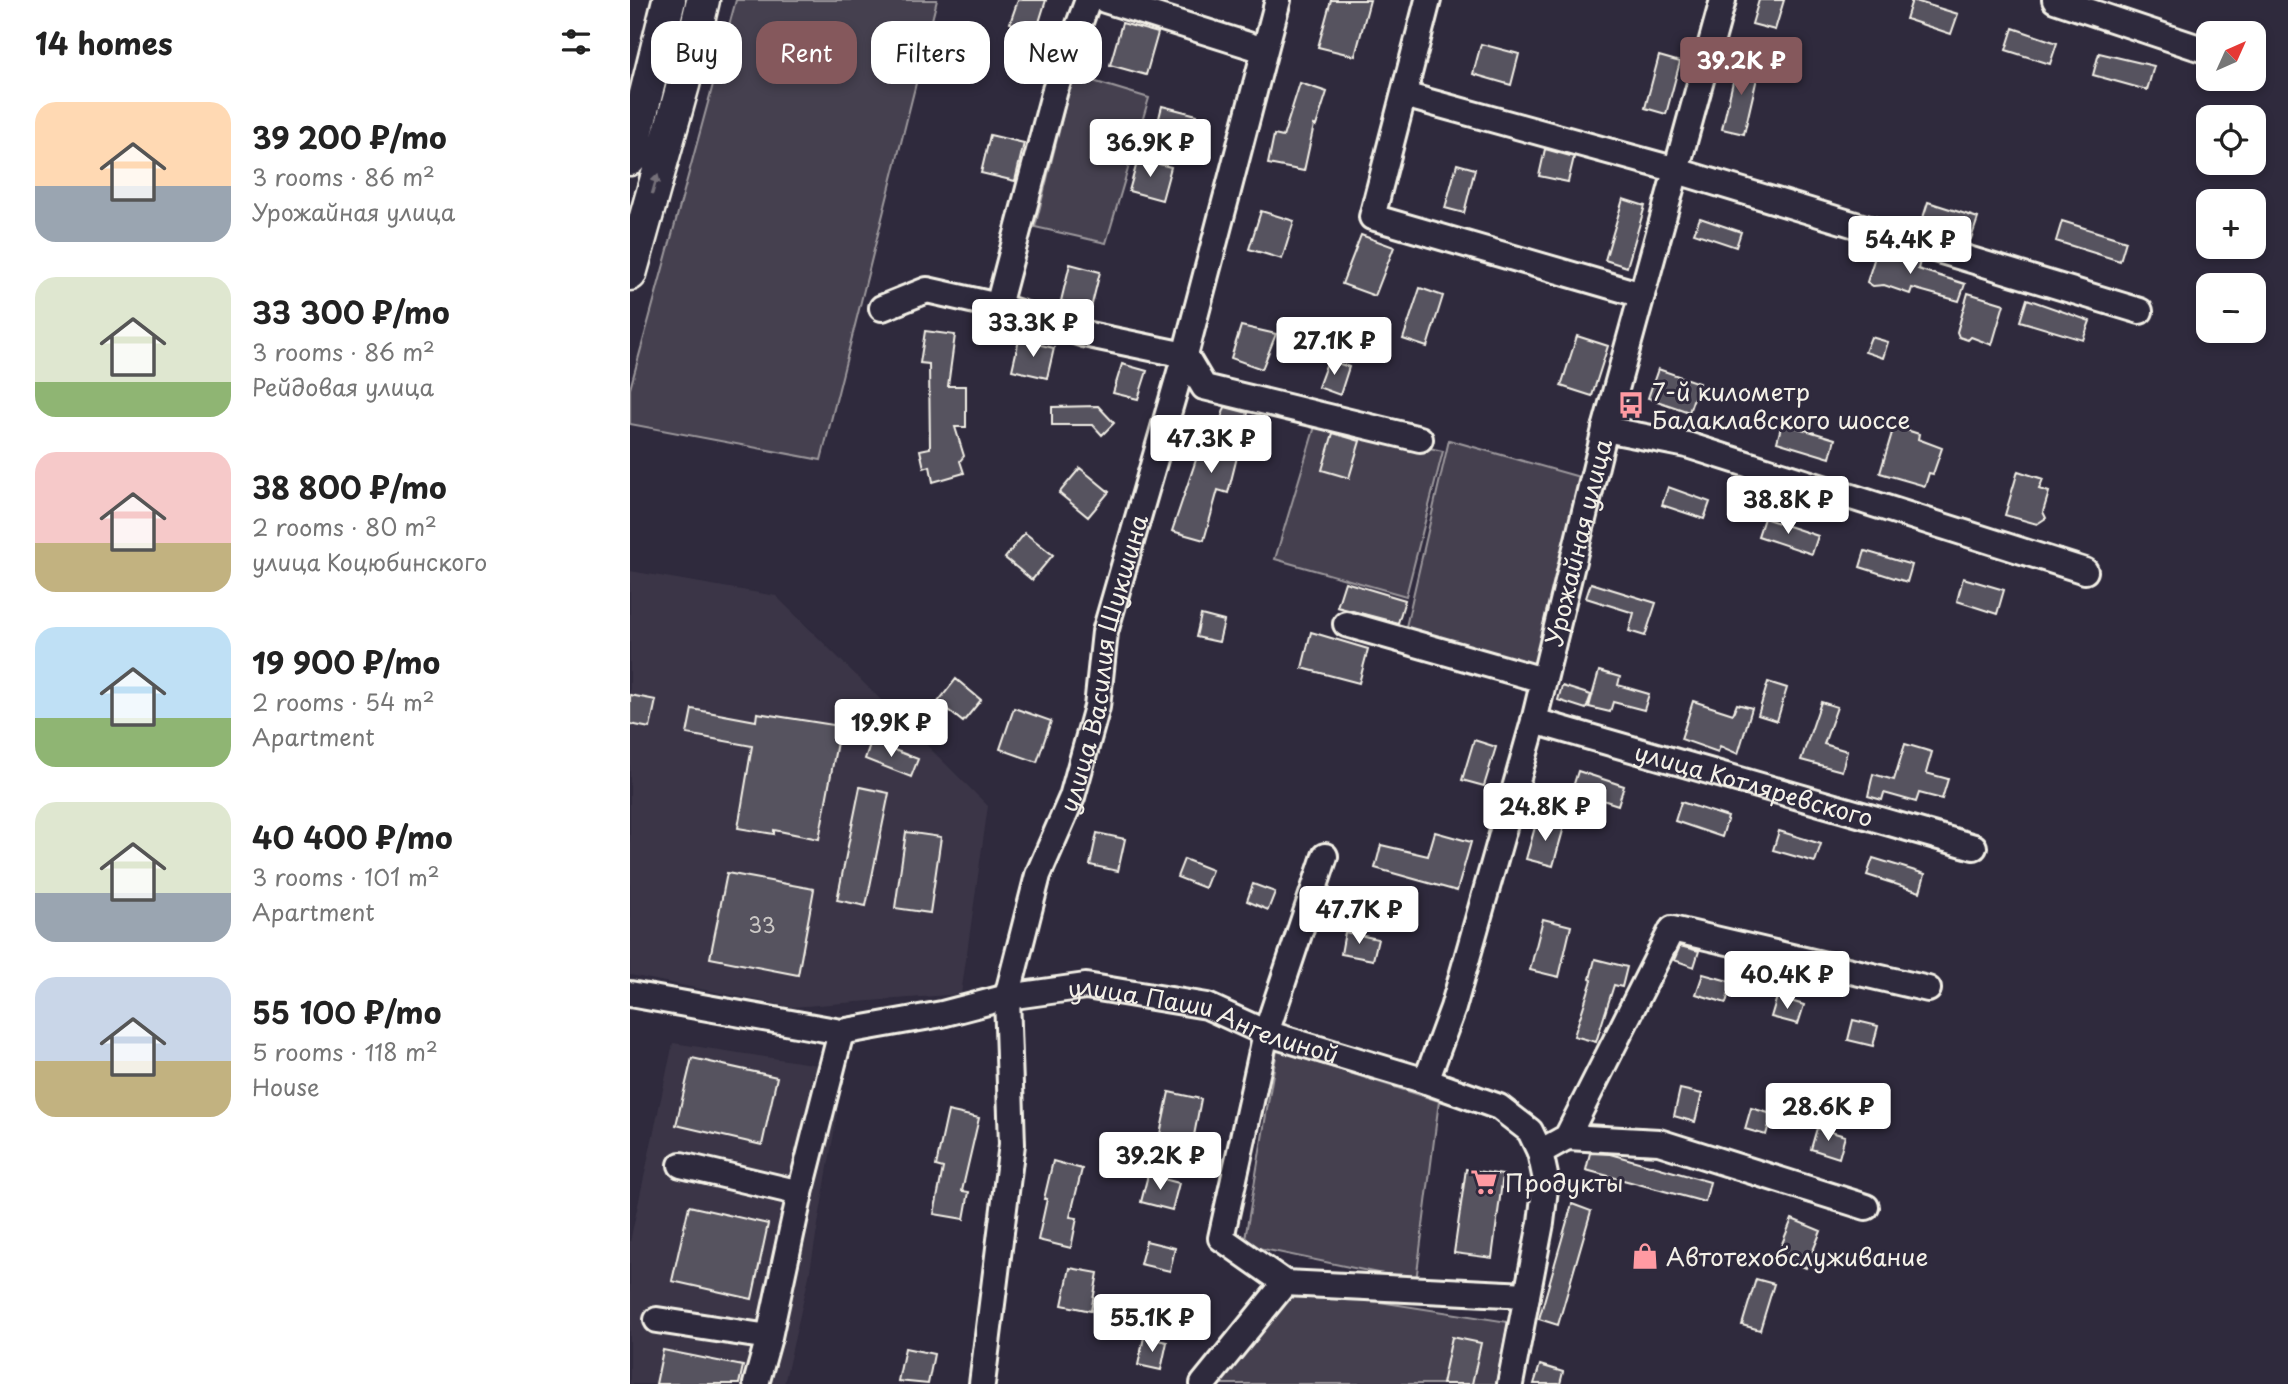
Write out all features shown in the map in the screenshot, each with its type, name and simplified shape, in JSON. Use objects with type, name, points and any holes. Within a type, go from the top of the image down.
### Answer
[{"type":"main road","points":[[630,159],[640,77],[670,0]]},
{"type":"main road","points":[[630,274],[683,85],[703,0]]},
{"type":"street","points":[[998,306],[1055,90],[1088,0]]},
{"type":"street","points":[[1105,0],[1264,50]]},
{"type":"street","name":"улица Василия Шукшина","points":[[982,1384],[1012,1144],[1007,997],[1038,875],[1072,797],[1097,707],[1105,632],[1185,355],[1278,0]]},
{"type":"street","points":[[1428,0],[1372,217],[1642,295]]},
{"type":"street","name":"Урожайная улица","points":[[1426,1081],[1453,1008],[1534,721],[1605,429],[1723,0]]},
{"type":"street","points":[[2055,0],[2196,47]]},
{"type":"street","points":[[1404,95],[1677,171],[2140,311]]},
{"type":"street","points":[[882,308],[927,290],[998,306],[1084,334],[1185,355],[1204,387],[1420,439]]},
{"type":"street","points":[[1605,429],[1687,445],[2085,571]]},
{"type":"street","points":[[1346,624],[1543,680]]},
{"type":"street","name":"улица Котляревского","points":[[1534,721],[1974,847]]},
{"type":"street","points":[[1325,856],[1266,1033],[1221,1238],[1285,1283],[1527,1295]]},
{"type":"street","points":[[1510,1384],[1542,1223],[1546,1180],[1540,1152],[1567,1136],[1672,929],[1928,989]]},
{"type":"street","name":"улица Паши Ангелиной","points":[[841,1032],[942,1014],[1007,997],[1086,986],[1207,1006],[1266,1033],[1426,1081],[1499,1107],[1530,1131],[1540,1152]]},
{"type":"street","points":[[630,994],[841,1032],[756,1384]]},
{"type":"street","points":[[1567,1136],[1659,1142],[1866,1206]]},
{"type":"street","points":[[681,1165],[800,1193]]},
{"type":"street","points":[[1203,1384],[1285,1283]]},
{"type":"street","points":[[657,1320],[769,1337]]},
{"type":"shaded area","points":[[736,0],[937,0],[932,21],[871,21],[871,84],[916,84],[821,460],[630,424],[630,389],[713,84],[742,84],[742,21],[730,21]]},
{"type":"shaded area","points":[[1071,84],[1102,84],[1149,98],[1106,243],[1035,227]]},
{"type":"shaded area","points":[[1316,423],[1443,451],[1406,596],[1275,559]]},
{"type":"shaded area","points":[[1449,440],[1583,478],[1538,673],[1405,631]]},
{"type":"shaded area","points":[[630,571],[776,596],[988,806],[961,994],[792,1007],[630,975]]},
{"type":"shaded area","points":[[673,1043],[845,1069],[809,1276],[784,1384],[630,1384],[630,1242]]},
{"type":"shaded area","points":[[1277,1050],[1439,1101],[1416,1281],[1244,1245]]},
{"type":"shaded area","points":[[1290,1288],[1508,1322],[1496,1384],[1215,1384]]},
{"type":"building","points":[[1018,0],[1046,0],[1039,21],[1011,21]]},
{"type":"building","points":[[1331,0],[1370,0],[1355,56],[1318,47]]},
{"type":"building","points":[[1759,0],[1784,0],[1775,30],[1752,24]]},
{"type":"building","points":[[1912,0],[1958,14],[1951,34],[1906,19]]},
{"type":"building","points":[[1122,23],[1158,33],[1146,75],[1110,65]]},
{"type":"building","points":[[2013,28],[2057,43],[2050,64],[2006,50]]},
{"type":"building","points":[[1481,44],[1519,54],[1511,85],[1473,74]]},
{"type":"building","points":[[2099,53],[2154,66],[2147,90],[2093,75]]},
{"type":"building","points":[[1659,56],[1680,62],[1666,114],[1645,108]]},
{"type":"building","points":[[1738,60],[1760,65],[1744,134],[1722,129]]},
{"type":"building","points":[[1300,83],[1327,92],[1316,126],[1314,125],[1304,171],[1268,164],[1274,135],[1283,137]]},
{"type":"building","points":[[1162,106],[1197,115],[1190,143],[1155,134]]},
{"type":"building","points":[[990,135],[1024,143],[1015,181],[981,173]]},
{"type":"building","points":[[1545,149],[1574,157],[1568,182],[1539,176]]},
{"type":"building","points":[[1138,159],[1171,167],[1162,200],[1129,191]]},
{"type":"building","points":[[1457,164],[1475,169],[1464,213],[1445,208]]},
{"type":"building","points":[[1623,199],[1645,206],[1627,267],[1605,260]]},
{"type":"building","points":[[1928,202],[1978,218],[1971,239],[1922,221]]},
{"type":"building","points":[[1261,211],[1294,221],[1282,259],[1249,249]]},
{"type":"building","points":[[1700,218],[1741,232],[1736,247],[1694,233]]},
{"type":"building","points":[[2062,221],[2126,241],[2120,261],[2056,241]]},
{"type":"building","points":[[1361,235],[1394,247],[1375,296],[1342,284]]},
{"type":"building","points":[[1878,247],[1920,261],[1918,269],[1965,284],[1959,301],[1912,288],[1910,294],[1884,285],[1873,286],[1867,282]]},
{"type":"building","points":[[1070,264],[1100,272],[1091,308],[1061,301]]},
{"type":"building","points":[[1420,288],[1443,296],[1427,347],[1403,339]]},
{"type":"building","points":[[1968,293],[2004,304],[1992,345],[1971,337],[1968,340],[1959,337],[1957,332]]},
{"type":"building","points":[[2027,299],[2090,321],[2083,340],[2020,321]]},
{"type":"building","points":[[1241,326],[1276,334],[1262,369],[1231,358]]},
{"type":"building","points":[[925,331],[955,335],[948,386],[966,386],[966,427],[955,427],[964,456],[960,461],[964,473],[933,482],[930,466],[924,468],[920,450],[930,448],[929,364],[920,363]]},
{"type":"building","points":[[1577,336],[1608,346],[1592,396],[1561,386]]},
{"type":"building","points":[[1871,337],[1888,342],[1883,358],[1865,352]]},
{"type":"building","points":[[1019,340],[1054,348],[1047,378],[1012,370]]},
{"type":"building","points":[[1328,360],[1349,367],[1340,395],[1318,387]]},
{"type":"building","points":[[1122,364],[1147,371],[1138,399],[1113,393]]},
{"type":"building","points":[[1658,369],[1699,383],[1689,412],[1648,398]]},
{"type":"building","points":[[1098,406],[1114,423],[1102,435],[1093,425],[1052,425],[1052,407]]},
{"type":"building","points":[[1225,407],[1248,413],[1228,493],[1218,490],[1204,540],[1172,531],[1201,445],[1211,448]]},
{"type":"building","points":[[1782,423],[1835,439],[1830,458],[1777,442]]},
{"type":"building","points":[[1894,426],[1919,434],[1918,439],[1942,448],[1933,474],[1929,473],[1925,486],[1880,473]]},
{"type":"building","points":[[1333,433],[1360,441],[1349,478],[1322,470]]},
{"type":"building","points":[[1080,468],[1109,492],[1088,517],[1059,493]]},
{"type":"building","points":[[2018,471],[2043,479],[2039,489],[2049,492],[2043,512],[2046,518],[2037,524],[2005,515]]},
{"type":"building","points":[[1668,487],[1710,502],[1704,519],[1662,505]]},
{"type":"building","points":[[1764,518],[1818,536],[1812,554],[1758,536]]},
{"type":"building","points":[[1025,533],[1053,555],[1032,580],[1005,558]]},
{"type":"building","points":[[1865,551],[1912,565],[1907,582],[1860,567]]},
{"type":"building","points":[[1963,578],[2004,590],[1997,614],[1957,601]]},
{"type":"building","points":[[1345,582],[1405,600],[1398,623],[1337,607]]},
{"type":"building","points":[[1591,583],[1656,603],[1645,636],[1629,631],[1634,613],[1586,598]]},
{"type":"building","points":[[1201,615],[1224,621],[1219,642],[1196,637]]},
{"type":"building","points":[[1311,632],[1368,649],[1359,683],[1302,668]]},
{"type":"building","points":[[1599,671],[1620,677],[1618,685],[1649,694],[1644,710],[1613,702],[1610,712],[1589,707]]},
{"type":"building","points":[[956,679],[981,700],[963,722],[938,702]]},
{"type":"building","points":[[1768,682],[1787,688],[1777,721],[1758,715]]},
{"type":"building","points":[[1562,686],[1591,695],[1586,709],[1558,700]]},
{"type":"building","points":[[630,695],[656,700],[650,728],[630,724]]},
{"type":"building","points":[[1693,701],[1733,714],[1737,704],[1752,708],[1738,754],[1720,746],[1718,752],[1681,739]]},
{"type":"building","points":[[1821,702],[1837,707],[1824,744],[1847,751],[1842,771],[1801,760]]},
{"type":"building","points":[[1014,708],[1051,721],[1037,762],[1000,749]]},
{"type":"building","points":[[692,709],[756,721],[757,713],[840,726],[819,839],[774,830],[774,834],[738,828],[752,746],[687,734]]},
{"type":"building","points":[[1474,740],[1496,747],[1484,786],[1462,780]]},
{"type":"building","points":[[871,741],[918,759],[911,777],[865,759]]},
{"type":"building","points":[[1905,744],[1932,752],[1926,773],[1948,779],[1942,799],[1919,793],[1916,802],[1884,793],[1882,800],[1868,796],[1873,774],[1894,780]]},
{"type":"building","points":[[1578,771],[1624,786],[1618,805],[1572,790]]},
{"type":"building","points":[[860,787],[889,793],[866,906],[837,900]]},
{"type":"building","points":[[1681,802],[1728,817],[1722,837],[1675,821]]},
{"type":"building","points":[[1537,820],[1564,827],[1553,866],[1526,859]]},
{"type":"building","points":[[1779,831],[1821,844],[1815,862],[1773,850]]},
{"type":"building","points":[[906,832],[941,837],[930,913],[895,908]]},
{"type":"building","points":[[1435,832],[1471,842],[1457,891],[1375,868],[1381,845],[1428,856]]},
{"type":"building","points":[[1097,833],[1125,839],[1118,871],[1090,865]]},
{"type":"building","points":[[1873,858],[1925,874],[1920,892],[1867,875]]},
{"type":"building","points":[[1184,859],[1212,870],[1205,888],[1177,877]]},
{"type":"building","points":[[727,873],[814,889],[798,975],[710,958]]},
{"type":"building","points":[[1253,884],[1275,892],[1268,910],[1247,901]]},
{"type":"building","points":[[1543,919],[1571,926],[1559,977],[1530,970]]},
{"type":"building","points":[[1345,932],[1378,939],[1373,960],[1341,954]]},
{"type":"building","points":[[1680,946],[1699,951],[1694,967],[1674,960]]},
{"type":"building","points":[[1595,959],[1627,967],[1622,987],[1614,985],[1596,1042],[1574,1036],[1592,980],[1590,979]]},
{"type":"building","points":[[1703,974],[1732,982],[1726,1003],[1696,994]]},
{"type":"building","points":[[1777,997],[1804,1005],[1798,1024],[1771,1017]]},
{"type":"building","points":[[1853,1020],[1878,1026],[1873,1046],[1848,1040]]},
{"type":"building","points":[[692,1058],[777,1077],[762,1145],[676,1125]]},
{"type":"building","points":[[1680,1089],[1702,1094],[1695,1122],[1674,1116]]},
{"type":"building","points":[[1169,1092],[1201,1099],[1192,1146],[1159,1139]]},
{"type":"building","points":[[1751,1108],[1772,1114],[1766,1135],[1745,1129]]},
{"type":"building","points":[[948,1111],[979,1118],[962,1191],[969,1192],[964,1219],[934,1214],[943,1168],[936,1166]]},
{"type":"building","points":[[1817,1128],[1845,1136],[1839,1158],[1811,1149]]},
{"type":"building","points":[[1590,1153],[1610,1154],[1710,1182],[1705,1202],[1586,1170]]},
{"type":"building","points":[[1053,1161],[1082,1169],[1070,1217],[1077,1218],[1071,1248],[1038,1240]]},
{"type":"building","points":[[1466,1169],[1503,1175],[1492,1258],[1454,1253]]},
{"type":"building","points":[[1148,1175],[1179,1183],[1172,1210],[1141,1202]]},
{"type":"building","points":[[1572,1204],[1591,1211],[1558,1325],[1539,1319]]},
{"type":"building","points":[[689,1206],[768,1224],[752,1299],[672,1281]]},
{"type":"building","points":[[1792,1219],[1821,1231],[1806,1268],[1777,1256]]},
{"type":"building","points":[[1146,1241],[1175,1248],[1170,1271],[1140,1264]]},
{"type":"building","points":[[1070,1268],[1098,1273],[1091,1311],[1062,1305]]},
{"type":"building","points":[[1756,1279],[1774,1284],[1760,1330],[1742,1325]]},
{"type":"building","points":[[1144,1337],[1167,1342],[1161,1370],[1138,1365]]},
{"type":"building","points":[[1452,1337],[1481,1343],[1472,1384],[1442,1384]]},
{"type":"building","points":[[905,1348],[934,1354],[928,1384],[898,1381]]},
{"type":"building","points":[[663,1350],[743,1366],[739,1384],[656,1384]]},
{"type":"building","points":[[1540,1365],[1563,1372],[1560,1384],[1534,1384]]},
{"type":"place","name":"7-й километр Балаклавского шоссе","points":[[1631,405]]},
{"type":"place","name":"Продукты","points":[[1484,1182]]},
{"type":"place","name":"Автотехобслуживание","points":[[1645,1256]]}]
